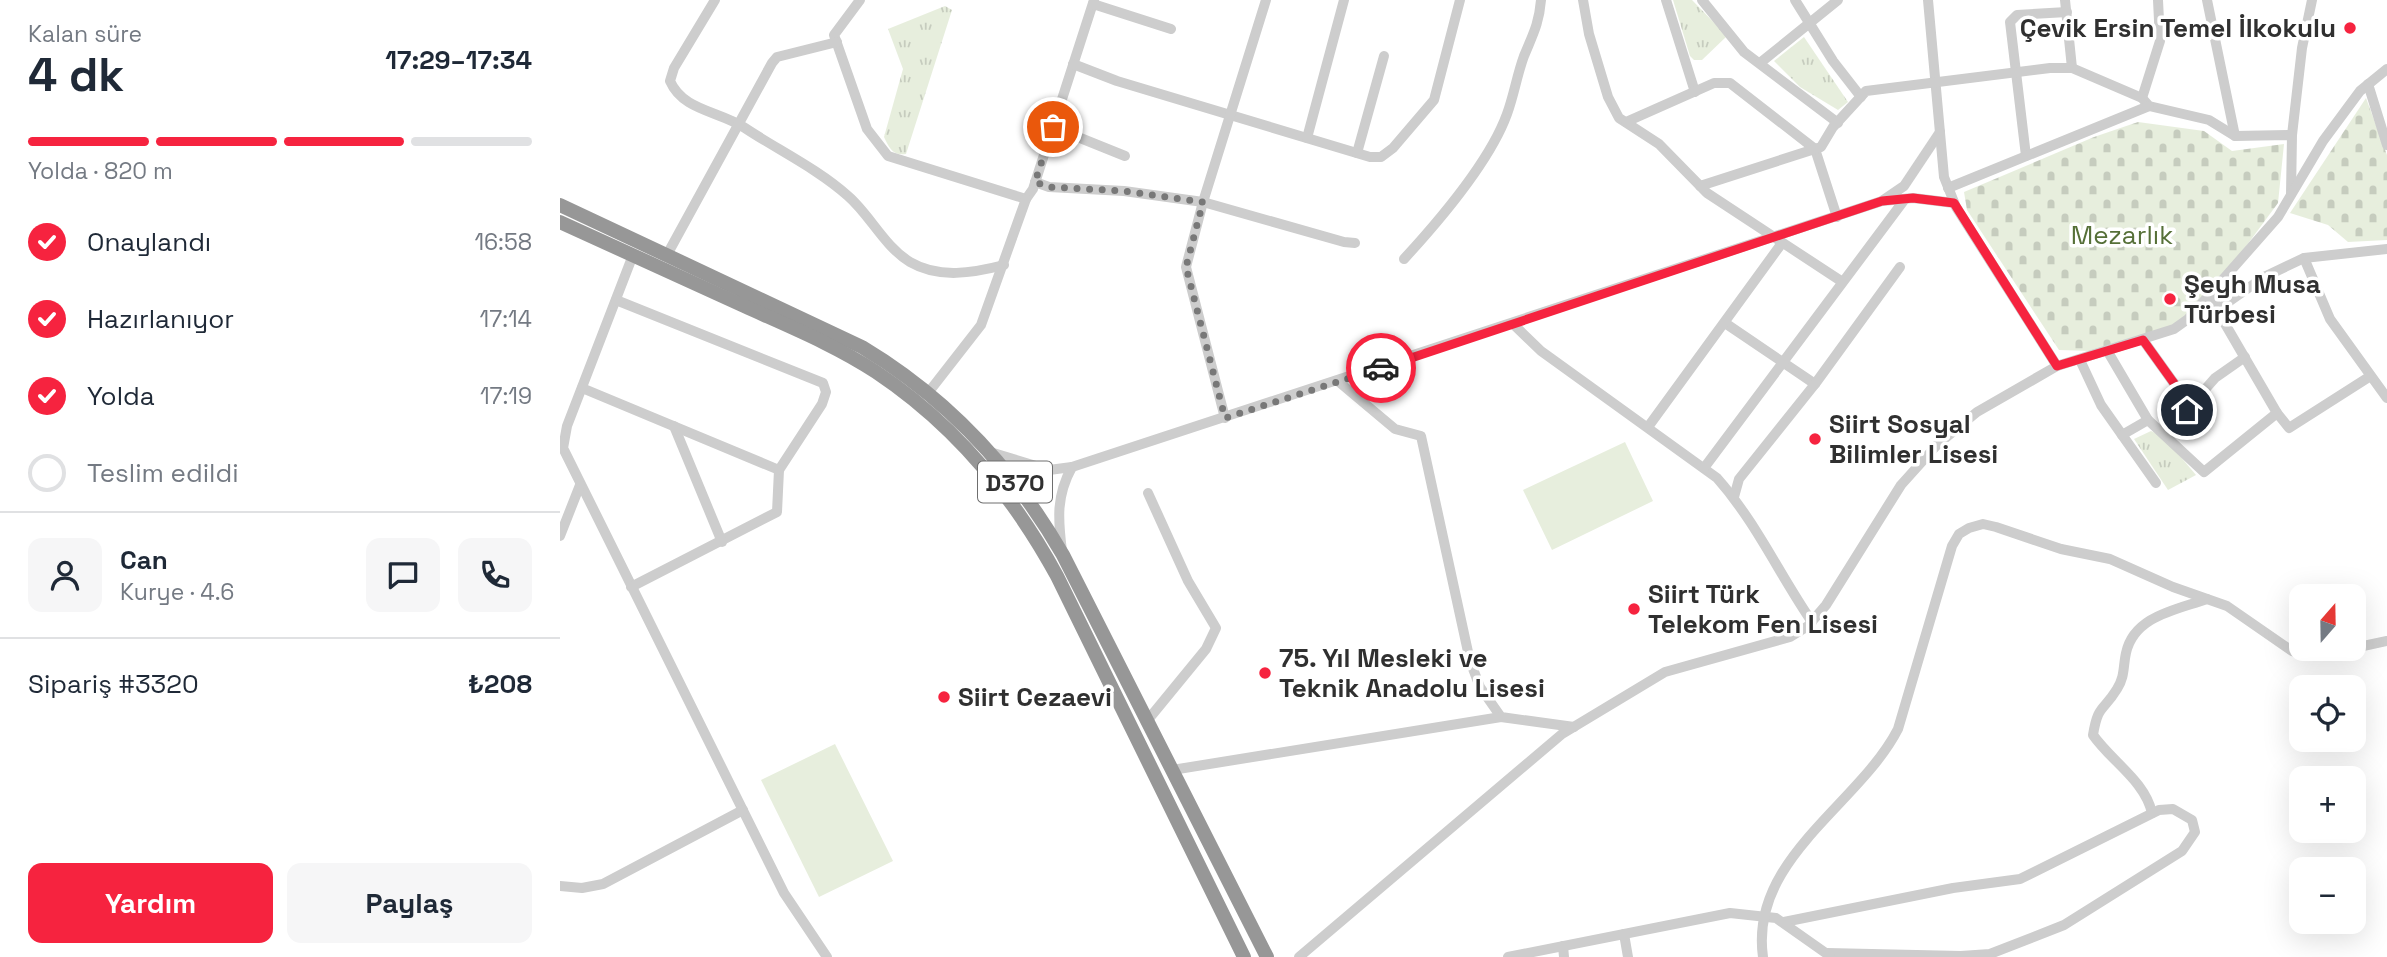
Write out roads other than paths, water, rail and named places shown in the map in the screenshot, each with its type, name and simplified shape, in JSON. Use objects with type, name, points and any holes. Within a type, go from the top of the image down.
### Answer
[{"type":"highway","name":"D370","points":[[560,205],[668,253],[862,347],[894,366],[928,393],[989,452],[1035,507],[1063,555],[1267,957]]},
{"type":"highway","name":"D370","points":[[560,222],[803,332],[876,372],[941,422],[992,475],[1034,533],[1057,576],[1244,957]]},
{"type":"street","points":[[715,0],[674,68],[670,82],[685,101],[738,123],[848,195],[896,251],[910,261],[928,270],[970,274],[1004,265]]},
{"type":"street","points":[[1225,418],[1186,267],[1229,114],[1266,0]]},
{"type":"street","points":[[1307,138],[1344,0]]},
{"type":"street","points":[[1073,64],[1117,81],[1370,158],[1381,156],[1393,148],[1434,100],[1460,0]]},
{"type":"street","points":[[1404,260],[1435,225],[1490,146],[1507,115],[1524,57],[1538,29],[1541,0]]},
{"type":"street","points":[[1583,0],[1608,97],[1619,118],[1658,144],[1700,186],[1841,281]]},
{"type":"street","points":[[1666,0],[1695,92]]},
{"type":"street","points":[[1702,0],[1744,52],[1838,123]]},
{"type":"street","points":[[1795,0],[1833,61],[1861,97]]},
{"type":"street","points":[[1760,63],[1839,0]]},
{"type":"street","points":[[1928,0],[1944,177],[1954,203],[2057,366]]},
{"type":"street","points":[[2065,0],[2072,68]]},
{"type":"street","points":[[2146,102],[2160,41],[2158,0]]},
{"type":"street","points":[[2207,0],[2235,136]]},
{"type":"street","points":[[2291,195],[2292,135],[2302,48],[2312,0]]},
{"type":"street","points":[[857,1],[834,34],[867,129],[888,156],[1026,199]]},
{"type":"street","points":[[928,393],[981,325],[1026,199],[1035,182],[1093,2],[1171,29]]},
{"type":"street","points":[[2026,156],[2011,18],[2017,15],[2067,12]]},
{"type":"street","points":[[668,253],[777,57],[837,42]]},
{"type":"street","points":[[1357,153],[1384,56]]},
{"type":"street","points":[[1700,186],[1821,147],[1866,91],[2050,68],[2072,68],[2146,102],[2209,120],[2235,136],[2292,135]]},
{"type":"street","points":[[1299,957],[1574,727],[1665,672],[1790,637],[1812,622],[1826,605],[1901,485],[1937,445],[1977,412],[2057,366],[2175,329],[2188,319],[2278,217],[2323,141],[2360,91],[2387,69]]},
{"type":"street","points":[[1626,122],[1714,83],[1730,83],[1815,149],[1836,217]]},
{"type":"street","points":[[2368,84],[2387,145]]},
{"type":"street","points":[[1948,188],[2146,102]]},
{"type":"street","points":[[1053,127],[1125,156]]},
{"type":"street","points":[[1882,201],[1904,186],[1941,131]]},
{"type":"street","points":[[1035,182],[1049,187],[1124,191],[1203,202],[1343,242],[1355,243]]},
{"type":"street","points":[[989,452],[1018,463],[1049,470],[1072,467],[1778,240],[1882,201],[1905,199],[1954,203]]},
{"type":"street","points":[[1704,468],[1841,281],[1905,199]]},
{"type":"street","points":[[1648,427],[1725,323],[1778,240]]},
{"type":"street","points":[[2217,310],[2264,277],[2304,258],[2387,248]]},
{"type":"street","points":[[633,256],[562,447],[785,893],[827,957]]},
{"type":"street","points":[[2304,258],[2330,319],[2369,377],[2386,393]]},
{"type":"street","points":[[1734,497],[1739,479],[1815,384],[1900,267]]},
{"type":"street","points":[[2213,291],[2217,310],[2277,413],[2289,428],[2369,377]]},
{"type":"street","points":[[616,300],[823,383],[826,392],[822,404],[779,470],[777,512],[631,587]]},
{"type":"street","points":[[1725,323],[1815,384]]},
{"type":"street","points":[[1514,325],[1541,351],[1704,468],[1734,497],[1812,622]]},
{"type":"street","points":[[2143,340],[2181,393],[2187,410]]},
{"type":"street","points":[[2108,352],[2148,420],[2204,472],[2277,413]]},
{"type":"street","points":[[2165,435],[2215,379],[2245,357]]},
{"type":"street","points":[[2080,360],[2101,405],[2156,483]]},
{"type":"street","points":[[1339,382],[1395,429],[1420,436],[1470,661],[1480,687],[1501,716]]},
{"type":"street","points":[[582,388],[779,470]]},
{"type":"street","points":[[2122,435],[2148,420]]},
{"type":"street","points":[[674,426],[722,542]]},
{"type":"street","points":[[1063,555],[1057,513],[1062,485],[1072,467]]},
{"type":"street","points":[[560,536],[580,485]]},
{"type":"street","points":[[1147,720],[1206,649],[1216,628],[1188,581],[1148,493]]},
{"type":"street","points":[[1763,957],[1763,914],[1785,870],[1810,836],[1884,752],[1899,729],[1952,546],[1959,534],[1983,524],[2061,549],[2110,559],[2227,606],[2289,649]]},
{"type":"street","points":[[2152,813],[2148,796],[2107,755],[2093,735],[2097,711],[2117,690],[2124,675],[2126,652],[2134,632],[2148,621],[2207,599]]},
{"type":"street","points":[[2366,646],[2387,641]]},
{"type":"street","points":[[1172,770],[1501,716],[1574,727]]},
{"type":"street","points":[[1508,957],[1564,952],[1625,934],[1730,913],[1763,914],[1784,922],[1829,955],[1990,954],[2064,925],[2182,851],[2195,832],[2192,820],[2173,809],[2152,813],[2020,879],[1953,888],[1784,922]]},
{"type":"street","points":[[560,886],[582,888],[603,884],[743,810]]},
{"type":"street","points":[[1625,934],[1629,957]]},
{"type":"place","name":"Çevik Ersin Temel İlkokulu","points":[[2350,28]]},
{"type":"place","name":"Şeyh Musa Türbesi","points":[[2170,299]]},
{"type":"place","name":"Siirt Sosyal Bilimler Lisesi","points":[[1815,439]]},
{"type":"place","name":"Siirt Türk Telekom Fen Lisesi","points":[[1634,609]]},
{"type":"place","name":"75. Yıl Mesleki ve Teknik Anadolu Lisesi","points":[[1265,673]]},
{"type":"place","name":"Siirt Cezaevi","points":[[944,697]]},
{"type":"park label","name":"Mezarlık","points":[[2122,235]]}]
